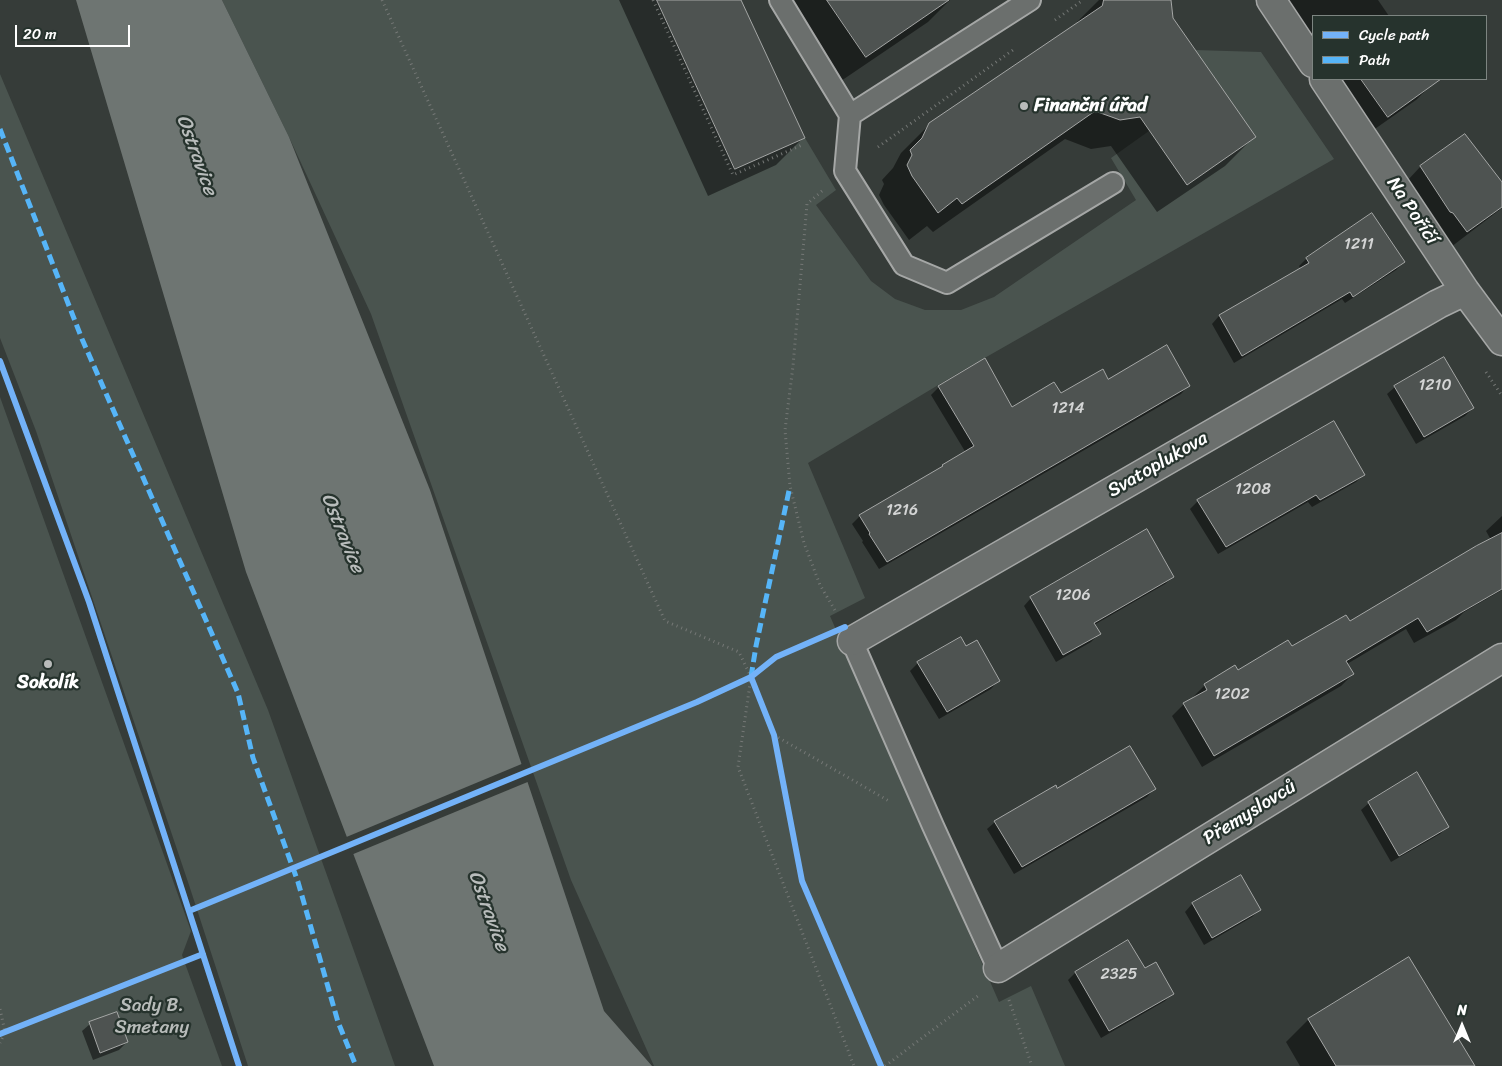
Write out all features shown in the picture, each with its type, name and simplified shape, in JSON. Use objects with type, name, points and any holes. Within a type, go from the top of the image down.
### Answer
[{"type":"street","points":[[1272,0],[1312,61]]},
{"type":"street","name":"Na Poříčí","points":[[1325,80],[1465,291],[1502,341]]},
{"type":"street","name":"Svatoplukova","points":[[846,630],[1465,291]]},
{"type":"street","name":"Přemyslovců","points":[[998,968],[1502,658]]},
{"type":"lane","points":[[780,0],[850,115],[845,171],[904,266],[946,283],[1114,183]]},
{"type":"lane","points":[[850,115],[1030,0]]},
{"type":"lane","points":[[846,630],[932,826],[998,968]]},
{"type":"path","points":[[382,0],[665,621],[739,652],[757,694]]},
{"type":"path","points":[[653,0],[733,175],[802,144]]},
{"type":"path","points":[[1051,22],[1083,0]]},
{"type":"path","points":[[846,630],[820,585],[804,543],[790,486],[785,430],[793,366],[807,204],[845,171],[1020,45]]},
{"type":"path","points":[[742,682],[757,672]]},
{"type":"path","points":[[751,677],[738,767],[854,1066]]},
{"type":"path","points":[[771,727],[776,745]]},
{"type":"path","points":[[774,735],[932,826]]},
{"type":"path","points":[[885,1066],[985,990],[998,968]]},
{"type":"path","points":[[998,968],[1032,1066]]},
{"type":"path","points":[[0,1009],[2,1033],[0,1043]]},
{"type":"path","points":[[2,1033],[14,1028]]},
{"type":"path","points":[[877,1057],[881,1066]]},
{"type":"green space","points":[[222,0],[657,0],[735,169],[805,138],[836,190],[816,205],[871,281],[895,299],[925,310],[961,310],[994,297],[1136,200],[1111,158],[1149,131],[1187,184],[1194,50],[1261,52],[1334,159],[960,372],[808,463],[865,598],[830,616],[999,1002],[1031,986],[1065,1066],[654,1066],[571,880],[371,314],[289,137]]},
{"type":"green space","points":[[0,74],[268,710],[395,1066],[248,1066],[36,431],[0,338]]},
{"type":"green space","name":"Sokolík","points":[[0,397],[191,931],[182,955],[222,1066],[0,1066]]},
{"type":"water","name":"Ostravice","points":[[76,0],[222,0],[289,137],[430,490],[604,1011],[652,1066],[434,1066],[246,572]]},
{"type":"pier","points":[[524,763],[530,781],[351,855],[344,838]]},
{"type":"building","points":[[657,0],[741,0],[805,138],[735,169]]},
{"type":"building","points":[[827,0],[949,0],[866,57]]},
{"type":"building","name":"Finanční úřad","points":[[1104,0],[1171,0],[1173,18],[1256,137],[1187,185],[1140,117],[1120,120],[1095,111],[962,204],[957,198],[938,213],[912,176],[907,165],[912,155],[910,150],[922,138],[929,123],[1102,6]]},
{"type":"building","points":[[1362,80],[1440,80],[1388,117]]},
{"type":"building","points":[[1465,134],[1502,182],[1502,207],[1467,232],[1453,213],[1450,212],[1420,166]]},
{"type":"building","points":[[1372,213],[1405,262],[1353,297],[1350,292],[1242,356],[1219,315],[1309,263],[1306,258]]},
{"type":"building","points":[[1167,345],[1190,386],[887,562],[859,515],[974,446],[938,386],[985,358],[1012,407],[1054,382],[1061,393],[1103,369],[1108,379]]},
{"type":"building","points":[[1444,357],[1474,408],[1424,437],[1394,386]]},
{"type":"building","points":[[1334,421],[1365,475],[1320,500],[1316,495],[1226,547],[1197,500]]},
{"type":"building","points":[[1147,529],[1174,577],[1094,623],[1101,634],[1063,655],[1030,597]]},
{"type":"building","points":[[1502,533],[1502,589],[1427,632],[1418,618],[1346,661],[1354,674],[1214,756],[1183,703],[1207,690],[1204,684],[1235,665],[1238,670],[1288,640],[1292,646],[1346,615],[1350,621],[1476,546]]},
{"type":"building","points":[[961,637],[966,646],[977,640],[1000,681],[947,712],[917,662]]},
{"type":"building","points":[[1130,746],[1156,789],[1022,867],[994,821],[1056,785],[1057,788]]},
{"type":"building","points":[[1417,772],[1449,827],[1399,856],[1368,802]]},
{"type":"building","points":[[1241,875],[1261,910],[1212,938],[1192,903]]},
{"type":"building","points":[[1128,940],[1145,968],[1156,962],[1174,994],[1109,1031],[1075,972]]},
{"type":"building","points":[[1409,957],[1475,1066],[1336,1066],[1308,1019]]},
{"type":"building","points":[[117,1012],[128,1042],[100,1053],[89,1022]]},
{"type":"marked path","points":[[0,129],[82,339],[238,693],[253,758],[298,882],[338,1022],[356,1066]]},
{"type":"marked path","points":[[751,677],[790,486]]},
{"type":"cycle path","points":[[0,361],[89,602],[239,1066]]},
{"type":"cycle path","points":[[189,911],[697,702],[751,677],[776,657],[845,627]]},
{"type":"cycle path","points":[[751,677],[774,735],[802,881],[881,1066]]},
{"type":"cycle path","points":[[0,1034],[203,954]]},
{"type":"place","name":"Finanční úřad","points":[[1024,106]]},
{"type":"place","name":"Sokolík","points":[[48,664]]},
{"type":"park label","name":"Sady B. Smetany","points":[[152,1017]]}]
